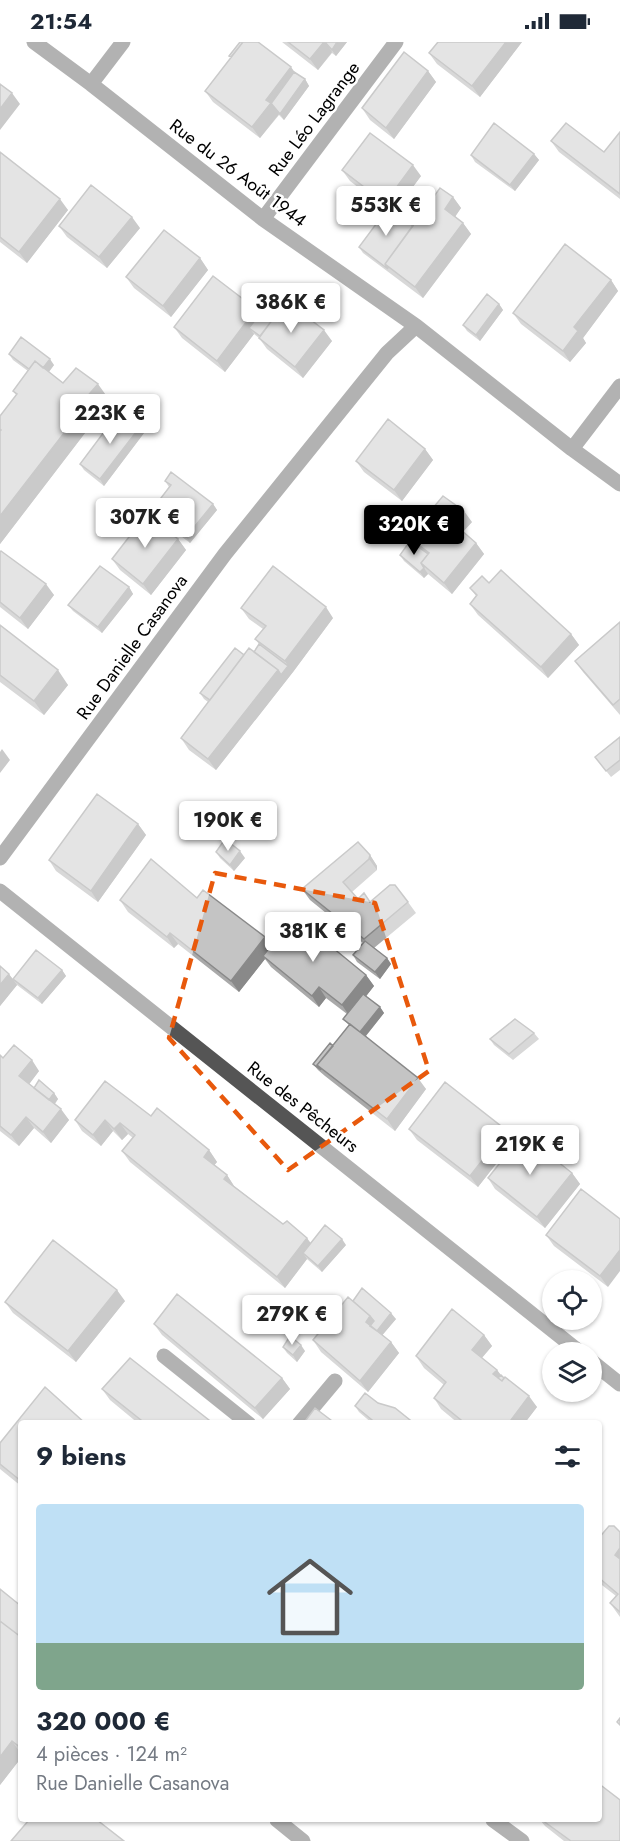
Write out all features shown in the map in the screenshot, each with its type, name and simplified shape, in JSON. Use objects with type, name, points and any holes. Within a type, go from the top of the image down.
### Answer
[{"type":"street","name":"Rue du 26 Août 1944","points":[[34,42],[263,219],[416,326],[572,450],[620,484]]},
{"type":"street","points":[[91,84],[123,42]]},
{"type":"street","name":"Rue Léo Lagrange","points":[[263,219],[396,42]]},
{"type":"street","name":"Rue Danielle Casanova","points":[[0,858],[225,554],[387,353],[416,326]]},
{"type":"street","points":[[572,450],[620,386]]},
{"type":"street","name":"Rue des Pêcheurs","points":[[0,891],[567,1342]]},
{"type":"street","points":[[164,1356],[244,1420]]},
{"type":"street","points":[[602,1370],[620,1384]]},
{"type":"street","points":[[302,1420],[335,1381]]},
{"type":"street","points":[[279,1822],[303,1841]]},
{"type":"street","points":[[496,1822],[522,1841]]},
{"type":"highlighted area","points":[[215,873],[375,903],[429,1071],[288,1170],[169,1038]]},
{"type":"building","points":[[240,42],[243,42],[231,57],[229,56]]},
{"type":"building","points":[[243,42],[258,42],[291,67],[266,100],[271,103],[252,127],[205,91]]},
{"type":"building","points":[[288,42],[324,42],[310,59]]},
{"type":"building","points":[[325,42],[337,42],[332,50]]},
{"type":"building","points":[[438,42],[506,42],[472,86],[429,53]]},
{"type":"building","points":[[404,52],[428,71],[386,128],[362,108]]},
{"type":"building","points":[[294,72],[305,79],[280,114],[271,103]]},
{"type":"building","points":[[0,84],[12,93],[0,109]]},
{"type":"building","points":[[494,123],[534,154],[510,185],[471,155]]},
{"type":"building","points":[[566,123],[604,152],[620,132],[620,194],[551,141]]},
{"type":"building","points":[[370,133],[413,165],[385,203],[342,170]]},
{"type":"building","points":[[0,152],[60,199],[19,252],[0,237]]},
{"type":"building","points":[[91,185],[132,217],[99,257],[59,226]]},
{"type":"building","points":[[440,188],[453,197],[445,209],[463,223],[415,287],[385,264]]},
{"type":"building","points":[[388,208],[413,226],[385,264],[388,269],[359,247]]},
{"type":"building","points":[[164,230],[200,258],[163,306],[126,277]]},
{"type":"building","points":[[565,244],[611,280],[574,327],[578,331],[563,351],[513,313]]},
{"type":"building","points":[[213,276],[256,309],[217,361],[174,327]]},
{"type":"building","points":[[487,294],[499,304],[476,335],[463,325]]},
{"type":"building","points":[[273,297],[283,306],[260,336],[249,328]]},
{"type":"building","points":[[286,301],[324,330],[295,367],[259,338]]},
{"type":"building","points":[[21,337],[50,359],[43,368],[35,361],[29,369],[9,354]]},
{"type":"building","points":[[35,361],[63,383],[76,368],[98,384],[85,399],[88,402],[0,516],[0,416],[17,394],[13,391]]},
{"type":"building","points":[[119,412],[140,427],[100,479],[80,464]]},
{"type":"building","points":[[388,419],[425,449],[394,490],[356,461]]},
{"type":"building","points":[[171,472],[213,504],[186,537],[151,511],[171,485],[165,481]]},
{"type":"building","points":[[443,496],[464,511],[453,523],[476,543],[444,583],[421,563],[429,553],[407,536],[430,507],[433,508]]},
{"type":"building","points":[[146,515],[178,539],[143,584],[112,559]]},
{"type":"building","points":[[410,541],[428,554],[421,563],[424,568],[420,572],[400,555]]},
{"type":"building","points":[[1,551],[46,584],[20,618],[0,602]]},
{"type":"building","points":[[100,566],[129,587],[98,627],[68,605]]},
{"type":"building","points":[[273,566],[326,607],[285,661],[255,639],[266,626],[241,608]]},
{"type":"building","points":[[501,570],[571,634],[541,667],[470,604],[477,595],[470,588],[482,576],[489,583]]},
{"type":"building","points":[[620,622],[620,699],[613,705],[575,661]]},
{"type":"building","points":[[0,625],[58,670],[34,701],[0,675]]},
{"type":"building","points":[[259,644],[288,666],[281,675],[278,670],[254,652]]},
{"type":"building","points":[[235,648],[244,655],[210,700],[200,693]]},
{"type":"building","points":[[249,648],[278,670],[208,759],[181,738]]},
{"type":"building","points":[[620,737],[620,760],[606,771],[595,757]]},
{"type":"building","points":[[97,794],[138,824],[91,891],[49,860]]},
{"type":"building","points":[[225,839],[240,851],[230,865],[216,852]]},
{"type":"building","points":[[358,842],[370,855],[369,859],[343,882],[358,899],[364,893],[370,902],[390,885],[395,885],[408,902],[364,939],[302,889]]},
{"type":"building","points":[[151,859],[197,898],[203,890],[265,937],[231,981],[170,933],[167,937],[120,900]]},
{"type":"building","points":[[294,916],[366,975],[342,1005],[319,987],[312,996],[263,956]]},
{"type":"building","points":[[365,941],[387,958],[375,972],[353,955]]},
{"type":"building","points":[[36,950],[62,970],[38,998],[13,979]]},
{"type":"building","points":[[0,966],[9,974],[0,985]]},
{"type":"building","points":[[363,994],[380,1007],[360,1032],[343,1019]]},
{"type":"building","points":[[515,1019],[534,1033],[509,1054],[490,1039]]},
{"type":"building","points":[[350,1024],[418,1078],[387,1119],[317,1065]]},
{"type":"building","points":[[330,1043],[333,1046],[317,1065],[321,1070],[313,1064]]},
{"type":"building","points":[[14,1045],[32,1060],[19,1076],[61,1109],[43,1132],[26,1117],[11,1135],[0,1126],[0,1055],[3,1058]]},
{"type":"building","points":[[39,1080],[54,1093],[49,1100],[34,1088]]},
{"type":"building","points":[[105,1081],[151,1116],[157,1108],[209,1150],[204,1157],[227,1175],[224,1179],[283,1224],[287,1221],[307,1238],[277,1277],[122,1151],[135,1135],[120,1123],[114,1129],[105,1120],[93,1135],[75,1120]]},
{"type":"building","points":[[445,1082],[506,1130],[470,1176],[409,1129]]},
{"type":"building","points":[[523,1134],[572,1173],[537,1217],[488,1178]]},
{"type":"building","points":[[581,1189],[620,1219],[620,1250],[602,1273],[602,1270],[592,1270],[546,1235]]},
{"type":"building","points":[[325,1225],[342,1239],[318,1266],[303,1253]]},
{"type":"building","points":[[53,1240],[117,1290],[68,1351],[5,1302]]},
{"type":"building","points":[[362,1288],[391,1313],[377,1331],[370,1326],[374,1321],[370,1316],[353,1301]]},
{"type":"building","points":[[177,1294],[282,1378],[255,1408],[154,1324]]},
{"type":"building","points":[[348,1297],[370,1316],[366,1322],[391,1342],[360,1381],[313,1340]]},
{"type":"building","points":[[452,1309],[484,1335],[472,1350],[497,1370],[493,1374],[502,1381],[505,1377],[529,1396],[511,1420],[461,1420],[434,1398],[446,1382],[416,1356]]},
{"type":"building","points":[[290,1336],[301,1345],[293,1355],[283,1347]]},
{"type":"building","points":[[130,1358],[209,1420],[141,1420],[102,1389]]},
{"type":"building","points":[[45,1387],[82,1420],[18,1420]]},
{"type":"building","points":[[365,1393],[378,1403],[395,1408],[410,1420],[372,1420],[355,1406]]},
{"type":"building","points":[[315,1408],[331,1420],[306,1420]]},
{"type":"building","points":[[18,1421],[18,1479],[0,1464],[0,1443]]},
{"type":"building","points":[[609,1526],[614,1526],[620,1532],[620,1548],[615,1555],[620,1559],[620,1612],[610,1603],[618,1594],[602,1580],[602,1534]]},
{"type":"building","points":[[0,1589],[18,1604],[18,1635],[0,1621]]},
{"type":"building","points":[[0,1621],[18,1635],[18,1746],[12,1741],[0,1757]]},
{"type":"building","points":[[602,1786],[620,1800],[620,1841],[571,1841],[545,1822],[602,1822]]},
{"type":"building","points":[[27,1822],[100,1822],[124,1841],[11,1841]]}]
